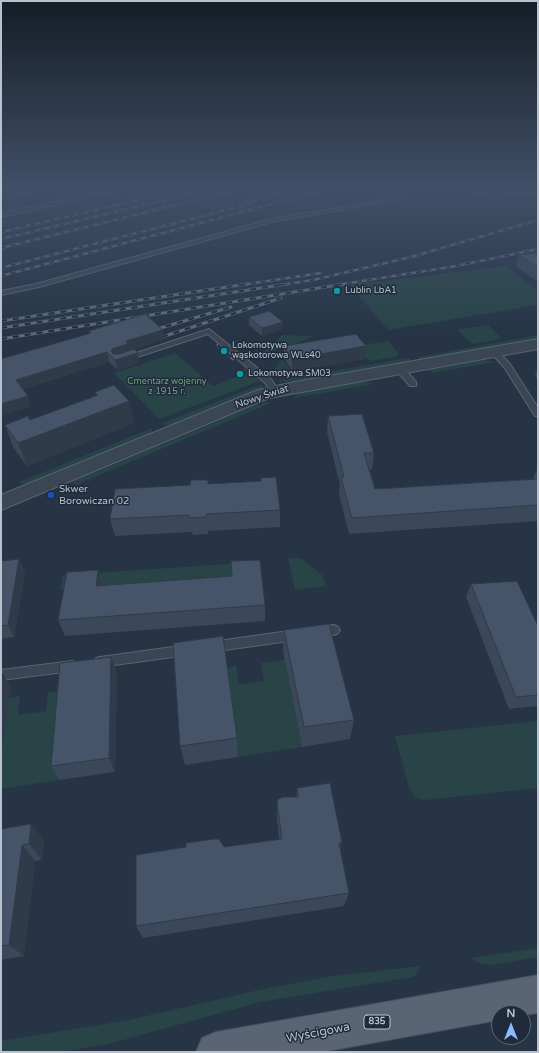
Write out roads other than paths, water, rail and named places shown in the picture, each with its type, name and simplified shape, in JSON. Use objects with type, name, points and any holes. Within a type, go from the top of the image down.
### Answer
[{"type":"main road","name":"Wyścigowa","points":[[216,1052],[538,994]]},
{"type":"street","name":"Nowy Świat","points":[[1,502],[248,400],[276,391],[538,344]]},
{"type":"lane","points":[[1,293],[37,286],[206,239]]},
{"type":"lane","points":[[118,360],[209,331],[268,381],[276,391]]},
{"type":"lane","points":[[494,352],[507,366],[538,414]]},
{"type":"lane","points":[[400,369],[413,384]]},
{"type":"lane","points":[[1,675],[334,630]]},
{"type":"railway","points":[[1,248],[37,239]]},
{"type":"railway","points":[[1,268],[113,239]]},
{"type":"railway","points":[[1,276],[140,239]]},
{"type":"railway","points":[[280,285],[313,280],[411,257],[472,239]]},
{"type":"railway","points":[[337,285],[456,266],[538,249]]},
{"type":"railway","points":[[241,285],[321,273]]},
{"type":"railway","points":[[1,321],[247,284]]},
{"type":"railway","points":[[1,328],[287,284]]},
{"type":"railway","points":[[1,339],[344,284]]},
{"type":"railway","points":[[162,337],[281,298]]},
{"type":"railway","points":[[154,330],[231,307]]},
{"type":"railway","points":[[218,345],[233,359]]},
{"type":"place","name":"Lublin LbA1","points":[[337,291]]},
{"type":"place","name":"Lokomotywa wąskotorowa WLs40","points":[[224,351]]},
{"type":"place","name":"Lokomotywa SM03","points":[[240,374]]},
{"type":"place","name":"Skwer Borowiczan 02","points":[[51,495]]},
{"type":"park label","name":"Cmentarz wojenny z 1915 r.","points":[[167,388]]}]
